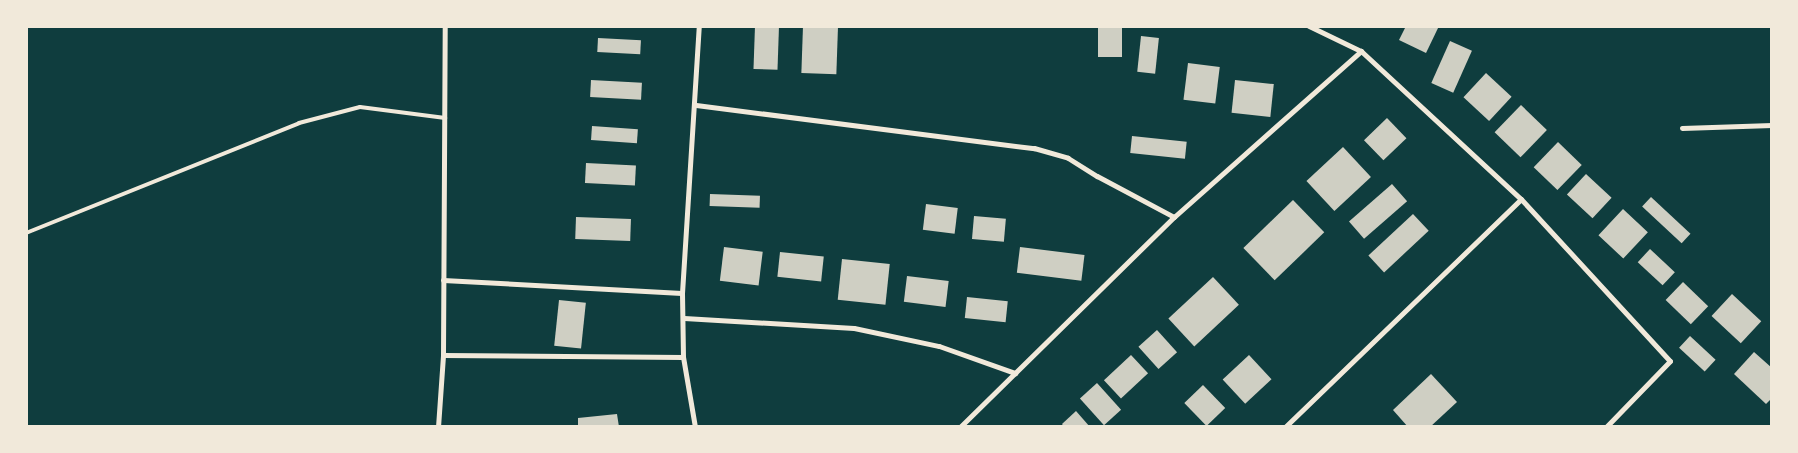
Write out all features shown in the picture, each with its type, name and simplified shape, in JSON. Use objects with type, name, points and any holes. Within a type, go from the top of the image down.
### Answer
[{"type":"street","points":[[438,427],[443,355],[445,26]]},
{"type":"street","points":[[695,427],[683,357],[684,318],[682,293],[696,105],[699,26]]},
{"type":"street","points":[[1309,26],[1361,51],[1521,199],[1670,361],[1606,427]]},
{"type":"street","points":[[960,427],[1174,217],[1361,51]]},
{"type":"street","points":[[696,105],[1034,148],[1068,158],[1097,176],[1174,217]]},
{"type":"street","points":[[1682,128],[1772,125]]},
{"type":"street","points":[[1285,427],[1521,199]]},
{"type":"street","points":[[442,280],[682,293]]},
{"type":"street","points":[[684,318],[854,328],[939,346],[1015,373]]},
{"type":"street","points":[[443,355],[683,357]]},
{"type":"lane","points":[[26,233],[197,163],[317,118],[360,107],[444,118]]},
{"type":"building","points":[[755,26],[779,27],[777,70],[753,69]]},
{"type":"building","points":[[803,26],[838,27],[836,74],[801,73]]},
{"type":"building","points":[[1098,26],[1122,26],[1122,57],[1098,57]]},
{"type":"building","points":[[1406,26],[1439,26],[1426,53],[1399,40]]},
{"type":"building","points":[[1141,36],[1159,38],[1155,74],[1137,72]]},
{"type":"building","points":[[598,38],[641,40],[640,54],[597,52]]},
{"type":"building","points":[[1450,41],[1472,51],[1453,93],[1431,83]]},
{"type":"building","points":[[1188,63],[1220,67],[1215,104],[1183,100]]},
{"type":"building","points":[[1486,73],[1512,97],[1489,121],[1463,97]]},
{"type":"building","points":[[591,80],[642,83],[641,100],[590,97]]},
{"type":"building","points":[[1235,80],[1274,84],[1270,117],[1232,113]]},
{"type":"building","points":[[1521,105],[1547,130],[1520,157],[1495,132]]},
{"type":"building","points":[[1387,118],[1406,138],[1383,160],[1364,140]]},
{"type":"building","points":[[592,126],[638,129],[637,143],[591,140]]},
{"type":"building","points":[[1132,136],[1187,142],[1185,159],[1130,153]]},
{"type":"building","points":[[1558,142],[1582,165],[1557,190],[1534,167]]},
{"type":"building","points":[[1343,147],[1371,177],[1334,211],[1306,181]]},
{"type":"building","points":[[586,163],[636,166],[635,186],[585,183]]},
{"type":"building","points":[[1586,174],[1612,198],[1593,218],[1567,194]]},
{"type":"building","points":[[1392,184],[1407,201],[1364,239],[1349,221]]},
{"type":"building","points":[[710,194],[760,196],[760,208],[710,206]]},
{"type":"building","points":[[1651,197],[1690,234],[1682,243],[1642,207]]},
{"type":"building","points":[[1293,200],[1324,232],[1275,280],[1243,248]]},
{"type":"building","points":[[926,204],[958,208],[955,234],[923,230]]},
{"type":"building","points":[[1623,209],[1648,232],[1623,259],[1598,235]]},
{"type":"building","points":[[1413,214],[1429,231],[1384,272],[1368,256]]},
{"type":"building","points":[[974,216],[1006,219],[1004,242],[972,239]]},
{"type":"building","points":[[576,217],[631,219],[630,241],[575,239]]},
{"type":"building","points":[[724,247],[763,252],[759,285],[720,281]]},
{"type":"building","points":[[1020,247],[1085,255],[1081,281],[1017,273]]},
{"type":"building","points":[[1650,249],[1675,272],[1663,285],[1638,262]]},
{"type":"building","points":[[780,252],[824,257],[821,281],[777,277]]},
{"type":"building","points":[[842,259],[890,264],[885,305],[838,300]]},
{"type":"building","points":[[907,276],[949,281],[946,307],[904,302]]},
{"type":"building","points":[[1213,277],[1239,305],[1194,346],[1168,319]]},
{"type":"building","points":[[1683,282],[1708,306],[1691,324],[1666,300]]},
{"type":"building","points":[[1732,294],[1761,321],[1741,343],[1712,316]]},
{"type":"building","points":[[967,297],[1008,301],[1006,322],[965,318]]},
{"type":"building","points":[[559,300],[586,303],[581,349],[554,346]]},
{"type":"building","points":[[1157,330],[1177,352],[1158,369],[1138,347]]},
{"type":"building","points":[[1690,336],[1716,360],[1705,372],[1679,348]]},
{"type":"building","points":[[1754,352],[1772,368],[1772,398],[1766,404],[1734,374]]},
{"type":"building","points":[[1131,355],[1148,373],[1121,399],[1104,380]]},
{"type":"building","points":[[1249,355],[1272,379],[1245,404],[1223,380]]},
{"type":"building","points":[[1431,374],[1457,402],[1430,427],[1408,427],[1393,410]]},
{"type":"building","points":[[1097,383],[1121,410],[1104,425],[1080,398]]},
{"type":"building","points":[[1203,385],[1225,408],[1207,426],[1184,403]]},
{"type":"building","points":[[1076,411],[1090,427],[1064,427],[1062,424]]},
{"type":"building","points":[[617,414],[619,427],[578,427],[578,418]]}]
